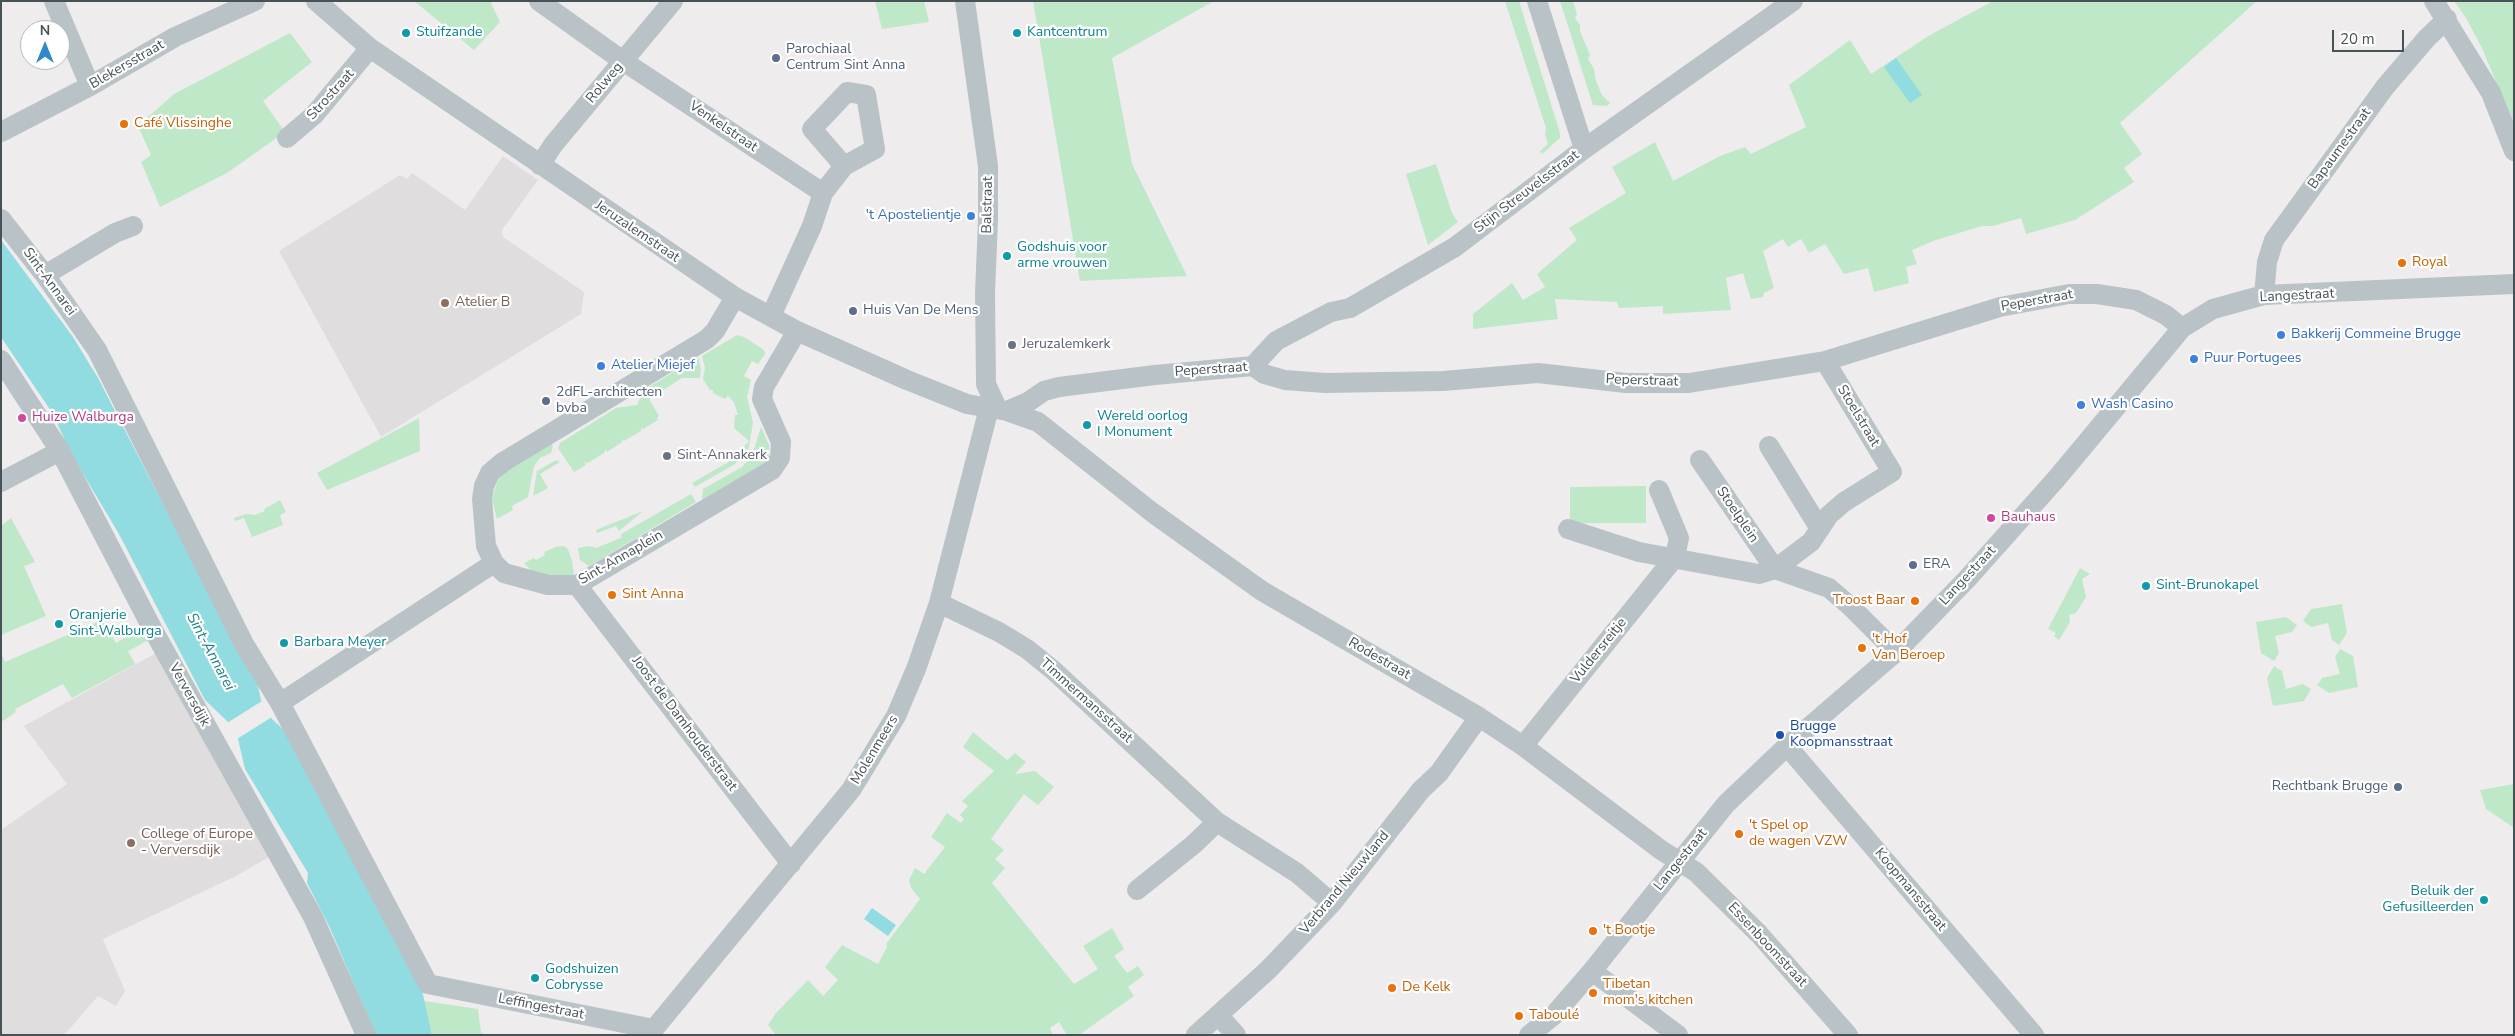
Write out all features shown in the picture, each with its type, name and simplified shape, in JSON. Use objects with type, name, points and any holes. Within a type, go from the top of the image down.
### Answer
[{"type":"street","points":[[54,1],[90,86]]},
{"type":"street","name":"Blekersstraat","points":[[1,132],[90,86],[175,37],[255,1]]},
{"type":"street","name":"Jeruzalemstraat","points":[[316,1],[370,48],[735,297],[797,331],[907,380],[967,404],[998,409]]},
{"type":"street","name":"Venkelstraat","points":[[540,1],[623,62],[823,193]]},
{"type":"street","name":"Rolweg","points":[[540,165],[553,145],[673,1]]},
{"type":"street","name":"Balstraat","points":[[964,1],[988,166],[985,293],[986,384],[998,409]]},
{"type":"street","points":[[1538,1],[1584,149]]},
{"type":"street","name":"Stijn Streuvelsstraat","points":[[1253,366],[1276,341],[1331,312],[1350,308],[1457,246],[1584,149],[1793,1]]},
{"type":"street","points":[[2434,1],[2491,92],[2514,150]]},
{"type":"street","name":"Bapaumestraat","points":[[2264,295],[2267,262],[2274,240],[2385,87],[2427,38],[2447,20]]},
{"type":"street","name":"Strostraat","points":[[287,138],[314,115],[370,48]]},
{"type":"street","points":[[770,316],[812,226],[823,193],[844,166]]},
{"type":"street","name":"Sint-Annarei","points":[[1,218],[45,275],[97,350],[244,644],[280,703],[428,984]]},
{"type":"street","points":[[45,275],[115,233],[133,226]]},
{"type":"street","name":"Langestraat","points":[[1529,1035],[1553,1016],[1592,971],[1726,804],[1787,746],[1896,652],[1967,579],[2057,478],[2182,328],[2213,309],[2264,295],[2514,284]]},
{"type":"street","name":"Peperstraat","points":[[998,409],[1028,402],[1044,391],[1087,383],[1253,366],[1264,374],[1285,380],[1325,383],[1443,380],[1538,373],[1626,382],[1690,382],[1824,361],[2000,307],[2069,294],[2097,294],[2136,300],[2166,315],[2182,328]]},
{"type":"street","points":[[280,703],[494,563],[486,546],[482,499],[484,486],[490,473],[503,462],[707,339],[715,331],[735,297]]},
{"type":"street","name":"Sint-Annaplein","points":[[494,563],[504,572],[524,580],[548,585],[578,585],[772,470],[780,458],[781,442],[762,400],[764,387],[797,331]]},
{"type":"street","name":"Verversdijk","points":[[1,360],[60,451],[153,630],[313,917],[366,1035]]},
{"type":"street","name":"Stoelstraat","points":[[1820,529],[1829,515],[1844,502],[1892,472],[1824,361]]},
{"type":"street","name":"Rodestraat","points":[[998,409],[1038,422],[1153,513],[1262,591],[1479,716],[1523,746],[1680,862]]},
{"type":"street","name":"Molenmeers","points":[[652,1032],[851,790],[896,716],[916,669],[939,603],[998,409]]},
{"type":"street","points":[[1568,529],[1639,552],[1759,574],[1775,569],[1811,542],[1820,529],[1768,446]]},
{"type":"street","points":[[1,482],[60,451]]},
{"type":"street","name":"Stoelplein","points":[[1700,460],[1775,569]]},
{"type":"street","points":[[1659,490],[1679,538],[1674,557]]},
{"type":"street","name":"Vuldersreitje","points":[[1523,746],[1674,557]]},
{"type":"street","points":[[1775,569],[1828,588],[1850,606],[1896,652]]},
{"type":"street","name":"Joost de Damhouderstraat","points":[[578,585],[790,864]]},
{"type":"street","name":"Timmermansstraat","points":[[939,603],[998,632],[1027,649],[1053,670],[1218,822],[1296,873],[1332,903]]},
{"type":"street","name":"Verbrand Nieuwland","points":[[1196,1035],[1268,970],[1332,903],[1421,790],[1439,773],[1479,716]]},
{"type":"street","name":"Koopmansstraat","points":[[1787,746],[2034,1035]]},
{"type":"street","points":[[1137,890],[1193,845],[1218,822]]},
{"type":"street","name":"Essenboomstraat","points":[[1680,862],[1696,872],[1759,934],[1848,1035]]},
{"type":"street","points":[[1592,971],[1678,1035]]},
{"type":"street","name":"Leffingestraat","points":[[428,984],[652,1032]]},
{"type":"street","points":[[1219,1016],[1236,1035]]},
{"type":"shaded area","name":"Atelier B","points":[[503,156],[538,180],[502,230],[503,237],[584,292],[581,314],[381,437],[279,251],[400,175],[407,179],[412,173],[465,210]]},
{"type":"shaded area","name":"College of Europe - Verversdijk","points":[[156,653],[269,857],[236,876],[103,939],[125,991],[116,1006],[98,996],[66,1033],[60,1035],[1,1035],[1,830],[67,784],[24,726]]},
{"type":"green space","points":[[414,1],[490,1],[500,22],[474,50]]},
{"type":"green space","points":[[875,1],[924,1],[929,22],[882,29]]},
{"type":"green space","points":[[1033,1],[1214,1],[1112,58],[1132,164],[1187,276],[1080,281]]},
{"type":"green space","points":[[1505,1],[1519,1],[1560,133],[1560,138],[1542,154],[1540,151],[1548,144],[1545,134],[1546,128]]},
{"type":"green space","points":[[1560,1],[1573,1],[1577,14],[1575,18],[1580,25],[1580,31],[1590,55],[1588,59],[1594,69],[1596,81],[1602,95],[1610,103],[1607,106],[1593,105]]},
{"type":"green space","points":[[1993,1],[2257,1],[2120,123],[2142,154],[2124,168],[2134,182],[2075,220],[2026,234],[2021,218],[1993,226],[1982,226],[1933,241],[1912,250],[1917,264],[1906,267],[1909,283],[1874,292],[1868,268],[1844,274],[1825,244],[1809,253],[1801,239],[1788,247],[1783,239],[1763,251],[1774,288],[1764,293],[1763,297],[1751,299],[1743,273],[1726,278],[1731,310],[1663,314],[1663,306],[1619,308],[1617,302],[1555,299],[1558,319],[1473,329],[1473,314],[1512,283],[1523,300],[1545,287],[1537,274],[1577,240],[1569,228],[1626,193],[1612,167],[1655,142],[1673,181],[1720,156],[1745,147],[1751,154],[1806,127],[1789,85],[1850,40],[1871,74],[1930,35]]},
{"type":"green space","points":[[2454,1],[2514,1],[2514,126],[2482,48],[2466,18]]},
{"type":"green space","points":[[290,33],[312,62],[263,101],[285,132],[227,173],[160,207],[141,162],[151,155],[138,126],[174,94]]},
{"type":"green space","points":[[1436,164],[1452,213],[1458,222],[1428,245],[1406,174]]},
{"type":"green space","points":[[737,335],[744,337],[764,350],[765,354],[758,364],[752,361],[744,376],[751,380],[747,397],[753,423],[748,451],[735,464],[695,487],[692,483],[732,460],[749,441],[734,428],[735,415],[738,415],[734,402],[728,396],[725,399],[713,393],[713,390],[710,390],[703,379],[705,368],[702,356]]},
{"type":"green space","points":[[698,357],[701,368],[700,378],[682,378],[649,399],[659,416],[658,420],[643,429],[641,428],[641,431],[624,441],[623,439],[622,442],[607,452],[606,449],[604,453],[588,463],[584,462],[586,465],[574,472],[558,448],[560,443],[616,408],[637,405],[644,390]]},
{"type":"green space","points":[[419,418],[420,451],[327,490],[317,473]]},
{"type":"green space","points":[[761,427],[769,445],[769,458],[765,463],[702,500],[703,489],[742,467],[752,456]]},
{"type":"green space","points":[[551,443],[553,446],[551,453],[540,458],[534,466],[528,497],[512,506],[513,510],[497,519],[492,499],[497,482],[509,468]]},
{"type":"green space","points":[[556,460],[560,462],[540,474],[548,488],[533,496],[537,471]]},
{"type":"green space","points":[[1646,486],[1646,523],[1570,523],[1570,487]]},
{"type":"green space","points":[[691,494],[696,502],[589,566],[580,560],[578,548],[589,546],[596,548],[621,538],[621,534]]},
{"type":"green space","points":[[280,500],[286,512],[280,515],[283,525],[252,537],[244,518],[235,521],[234,518],[247,514],[255,515],[265,511],[264,509]]},
{"type":"green space","points":[[643,511],[619,531],[616,526],[597,533],[596,530]]},
{"type":"green space","points":[[11,518],[35,562],[24,566],[46,616],[1,635],[1,526]]},
{"type":"green space","points":[[564,546],[568,549],[574,575],[566,578],[533,573],[524,563],[534,558],[536,560],[545,555],[544,552]]},
{"type":"green space","points":[[2080,568],[2090,574],[2082,579],[2086,597],[2076,613],[2069,615],[2070,622],[2059,640],[2054,636],[2056,633],[2048,629]]},
{"type":"green space","points":[[2342,604],[2347,633],[2339,645],[2332,640],[2328,623],[2311,627],[2303,621],[2311,609]]},
{"type":"green space","points":[[2286,617],[2297,625],[2292,632],[2275,636],[2279,653],[2274,661],[2261,653],[2256,622]]},
{"type":"green space","points":[[102,620],[116,643],[142,628],[149,640],[128,651],[135,664],[72,698],[63,684],[15,709],[16,712],[1,722],[1,653],[5,662]]},
{"type":"green space","points":[[2340,649],[2353,656],[2358,687],[2329,693],[2317,685],[2322,678],[2340,674],[2335,657]]},
{"type":"green space","points":[[2274,666],[2282,671],[2286,689],[2303,684],[2311,689],[2304,701],[2273,706],[2267,678]]},
{"type":"green space","points":[[973,732],[1007,760],[1015,753],[1026,762],[1015,774],[1035,771],[1054,787],[1038,805],[1024,794],[991,839],[1004,850],[995,859],[1005,868],[992,883],[1074,984],[1098,969],[1083,946],[1112,928],[1124,949],[1114,956],[1127,973],[1138,966],[1144,975],[1128,987],[1134,996],[1079,1035],[1067,1035],[1059,1022],[1050,1028],[1053,1035],[776,1035],[768,1025],[776,1013],[808,980],[823,996],[838,980],[825,967],[842,945],[878,964],[887,947],[886,944],[920,899],[911,888],[909,880],[915,868],[924,874],[945,847],[931,837],[947,813],[961,823],[964,819],[960,815],[968,806],[962,801],[994,771],[963,747]]},
{"type":"green space","points":[[2514,784],[2514,828],[2486,809],[2480,790]]},
{"type":"green space","points":[[424,1001],[478,1009],[481,1033],[492,1035],[432,1035]]},
{"type":"water","points":[[1896,58],[1922,95],[1910,103],[1884,67]]},
{"type":"water","points":[[1,240],[73,337],[98,378],[165,508],[255,672],[261,700],[272,719],[298,743],[422,990],[432,1035],[376,1035],[330,928],[307,883],[308,873],[245,769],[238,739],[227,721],[205,700],[119,534],[70,452],[53,414],[1,337]]},
{"type":"water","points":[[872,908],[896,925],[888,936],[864,919]]},
{"type":"pier","points":[[262,701],[272,717],[237,739],[227,723]]},
{"type":"place","name":"Stuifzande","points":[[406,33]]},
{"type":"place","name":"Kantcentrum","points":[[1017,33]]},
{"type":"place","name":"Parochiaal Centrum Sint Anna","points":[[776,58]]},
{"type":"place","name":"Café Vlissinghe","points":[[124,124]]},
{"type":"place","name":"'t Apostelientje","points":[[971,216]]},
{"type":"place","name":"Godshuis voor arme vrouwen","points":[[1007,256]]},
{"type":"place","name":"Royal","points":[[2402,263]]},
{"type":"place","name":"Atelier B","points":[[445,303]]},
{"type":"place","name":"Huis Van De Mens","points":[[853,311]]},
{"type":"place","name":"Bakkerij Commeine Brugge","points":[[2281,335]]},
{"type":"place","name":"Jeruzalemkerk","points":[[1012,345]]},
{"type":"place","name":"Puur Portugees","points":[[2194,359]]},
{"type":"place","name":"Atelier Miejef","points":[[601,366]]},
{"type":"place","name":"2dFL-architecten bvba","points":[[546,401]]},
{"type":"place","name":"Wash Casino","points":[[2081,405]]},
{"type":"place","name":"Huize Walburga","points":[[22,418]]},
{"type":"place","name":"Wereld oorlog I Monument","points":[[1087,425]]},
{"type":"place","name":"Sint-Annakerk","points":[[667,456]]},
{"type":"place","name":"Bauhaus","points":[[1991,518]]},
{"type":"place","name":"ERA","points":[[1913,565]]},
{"type":"place","name":"Sint-Brunokapel","points":[[2146,586]]},
{"type":"place","name":"Sint Anna","points":[[612,595]]},
{"type":"place","name":"Troost Baar","points":[[1915,601]]},
{"type":"place","name":"Oranjerie Sint-Walburga","points":[[59,624]]},
{"type":"place","name":"Barbara Meyer","points":[[284,643]]},
{"type":"place","name":"'t Hof Van Beroep","points":[[1862,648]]},
{"type":"place","name":"Brugge Koopmansstraat","points":[[1780,735]]},
{"type":"place","name":"Rechtbank Brugge","points":[[2398,787]]},
{"type":"place","name":"'t Spel op de wagen VZW","points":[[1739,834]]},
{"type":"place","name":"College of Europe - Verversdijk","points":[[131,843]]},
{"type":"place","name":"Beluik der Gefusilleerden","points":[[2484,900]]},
{"type":"place","name":"'t Bootje","points":[[1593,931]]},
{"type":"place","name":"Godshuizen Cobrysse","points":[[535,978]]},
{"type":"place","name":"De Kelk","points":[[1392,988]]},
{"type":"place","name":"Tibetan mom's kitchen","points":[[1593,993]]},
{"type":"place","name":"Taboulé","points":[[1519,1016]]}]
